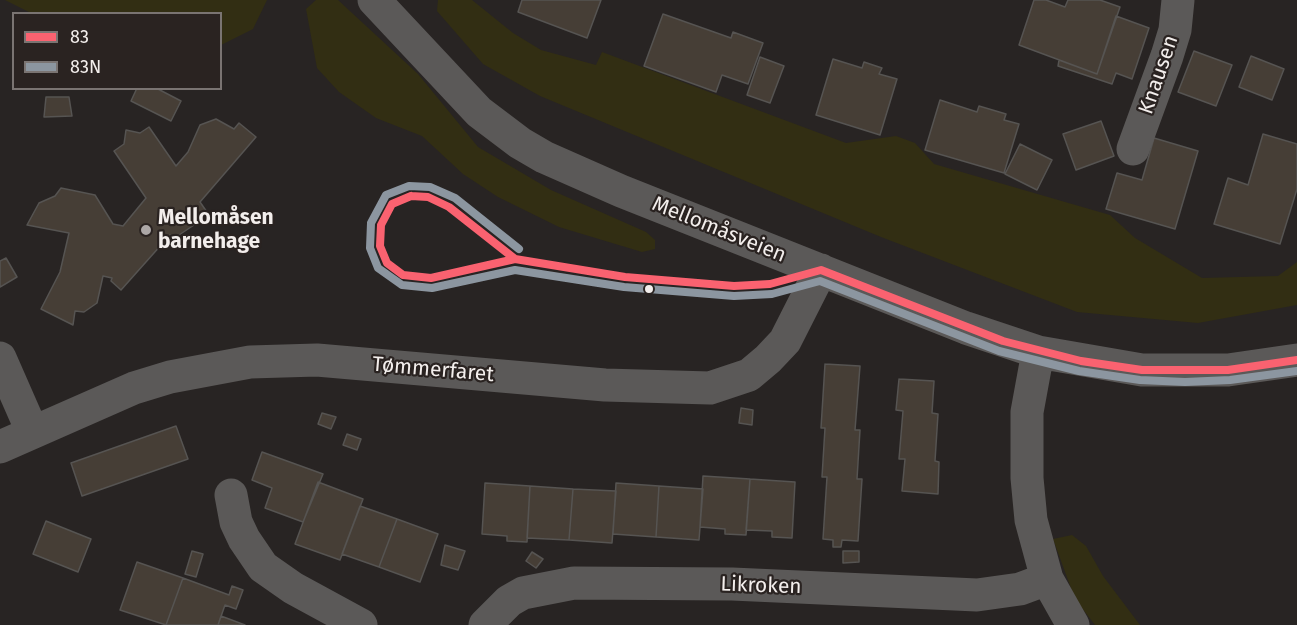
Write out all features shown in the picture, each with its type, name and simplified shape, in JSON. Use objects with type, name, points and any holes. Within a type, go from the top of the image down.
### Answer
[{"type":"street","name":"Mellomåsveien","points":[[374,0],[460,94],[520,143],[544,157],[621,191],[966,328],[1038,352],[1106,366],[1164,371],[1228,370],[1297,360]]},
{"type":"street","name":"Knausen","points":[[1133,149],[1175,30],[1178,0]]},
{"type":"street","name":"Tømmerfaret","points":[[0,447],[32,430],[134,388],[170,377],[250,362],[317,360],[605,385],[710,388],[749,375],[768,359],[784,341],[821,270]]},
{"type":"street","points":[[1038,352],[1027,412],[1027,478],[1031,520],[1047,579],[1073,625]]},
{"type":"street","points":[[0,358],[32,430]]},
{"type":"street","points":[[231,495],[236,522],[244,539],[263,567],[293,588],[361,625]]},
{"type":"street","name":"Likroken","points":[[485,625],[509,601],[523,593],[574,583],[732,584],[976,595],[1020,589],[1047,579]]},
{"type":"shaded area","points":[[5,0],[267,0],[253,29],[222,44],[222,12],[29,12]]},
{"type":"shaded area","points":[[316,0],[338,0],[418,74],[478,147],[551,190],[646,232],[655,240],[655,249],[642,252],[559,227],[498,197],[463,174],[422,136],[376,118],[339,92],[317,68],[306,9]]},
{"type":"shaded area","points":[[438,0],[472,0],[513,33],[541,50],[596,65],[602,52],[846,143],[896,136],[915,143],[934,164],[1110,215],[1135,238],[1202,278],[1278,276],[1297,262],[1297,305],[1198,323],[1077,312],[881,237],[540,96],[483,64],[437,11]]},
{"type":"shaded area","points":[[1072,535],[1086,546],[1103,576],[1140,625],[1095,625],[1075,599],[1053,539]]},
{"type":"building","points":[[522,0],[601,0],[587,38],[518,12]]},
{"type":"building","points":[[1034,0],[1046,0],[1065,7],[1068,0],[1100,0],[1120,7],[1097,74],[1019,45]]},
{"type":"building","points":[[663,14],[731,38],[733,32],[763,43],[748,84],[722,75],[716,92],[644,66]]},
{"type":"building","points":[[1116,16],[1149,28],[1132,79],[1116,73],[1112,84],[1058,66],[1059,60],[1097,74]]},
{"type":"building","points":[[1194,51],[1232,65],[1216,106],[1178,92]]},
{"type":"building","points":[[1251,56],[1284,69],[1272,100],[1239,87]]},
{"type":"building","points":[[760,57],[784,66],[770,103],[747,95]]},
{"type":"building","points":[[833,59],[862,68],[864,62],[882,68],[879,74],[897,79],[880,135],[816,115]]},
{"type":"building","points":[[136,90],[160,90],[181,101],[171,121],[131,101]]},
{"type":"building","points":[[46,97],[69,97],[72,116],[44,117]]},
{"type":"building","points":[[940,100],[977,112],[979,106],[1006,114],[1004,120],[1019,124],[1004,173],[925,150]]},
{"type":"building","points":[[216,119],[234,129],[239,123],[256,137],[200,202],[209,215],[173,239],[170,235],[121,290],[111,281],[112,278],[103,276],[97,303],[84,312],[75,311],[73,325],[41,309],[60,272],[69,233],[27,225],[39,203],[55,196],[61,188],[95,195],[113,224],[123,226],[146,198],[114,151],[124,144],[126,130],[140,133],[149,127],[176,166],[188,152],[200,125]]},
{"type":"building","points":[[1101,121],[1114,156],[1076,170],[1063,134]]},
{"type":"building","points":[[1263,134],[1297,144],[1297,189],[1280,244],[1214,224],[1228,178],[1248,185]]},
{"type":"building","points":[[1154,138],[1198,151],[1175,229],[1106,209],[1117,173],[1142,180]]},
{"type":"building","points":[[1020,144],[1052,160],[1037,190],[1005,174]]},
{"type":"building","points":[[6,258],[17,277],[0,287],[0,261]]},
{"type":"building","points":[[825,364],[860,366],[855,430],[860,430],[857,479],[862,479],[858,541],[842,540],[841,547],[833,547],[833,540],[823,539],[827,477],[822,477],[825,428],[821,428]]},
{"type":"building","points":[[899,379],[934,381],[932,413],[938,414],[935,461],[939,462],[938,494],[902,491],[905,459],[899,459],[903,411],[896,410]]},
{"type":"building","points":[[741,408],[753,410],[752,425],[739,423]]},
{"type":"building","points":[[322,413],[336,417],[331,429],[318,424]]},
{"type":"building","points":[[176,426],[188,459],[82,496],[71,463]]},
{"type":"building","points":[[347,434],[361,439],[357,450],[343,445]]},
{"type":"building","points":[[262,452],[323,474],[303,522],[265,508],[272,488],[252,480]]},
{"type":"building","points":[[703,476],[750,479],[746,535],[725,534],[725,529],[700,527]]},
{"type":"building","points":[[750,479],[795,482],[792,538],[772,537],[772,531],[746,530]]},
{"type":"building","points":[[318,482],[363,499],[340,560],[295,544]]},
{"type":"building","points":[[485,483],[530,486],[527,542],[507,541],[507,536],[482,534]]},
{"type":"building","points":[[616,483],[659,486],[656,537],[613,534]]},
{"type":"building","points":[[530,486],[573,489],[569,540],[527,538]]},
{"type":"building","points":[[659,486],[703,489],[699,540],[656,537]]},
{"type":"building","points":[[573,489],[616,491],[612,543],[569,540]]},
{"type":"building","points":[[360,506],[397,519],[379,567],[342,554]]},
{"type":"building","points":[[397,519],[438,534],[420,582],[379,567]]},
{"type":"building","points":[[46,521],[91,539],[78,572],[33,554]]},
{"type":"building","points":[[445,545],[465,551],[458,570],[441,565]]},
{"type":"building","points":[[192,551],[203,554],[196,577],[185,574]]},
{"type":"building","points":[[843,551],[859,551],[859,562],[843,563]]},
{"type":"building","points":[[532,552],[543,559],[536,568],[526,561]]},
{"type":"building","points":[[137,562],[183,578],[166,625],[120,610]]},
{"type":"building","points":[[183,578],[229,595],[232,586],[243,590],[236,609],[225,605],[218,625],[166,625]]},
{"type":"building","points":[[221,616],[245,625],[218,625]]},
{"type":"transit line","name":"83N","points":[[519,249],[455,198],[430,187],[409,186],[386,195],[371,223],[370,248],[378,268],[402,285],[432,288],[515,270],[624,287],[734,296],[772,294],[820,281],[999,351],[1079,371],[1140,380],[1185,382],[1230,380],[1297,371]]},
{"type":"transit line","name":"83","points":[[411,196],[428,197],[449,207],[515,259],[431,278],[403,275],[387,263],[380,246],[381,225],[392,204],[411,196]]},
{"type":"transit line","name":"83","points":[[515,259],[625,277],[734,286],[770,284],[821,270],[1003,341],[1081,361],[1142,370],[1228,370],[1297,360]]},
{"type":"place","name":"Mellomåsen barnehage","points":[[146,230]]}]
